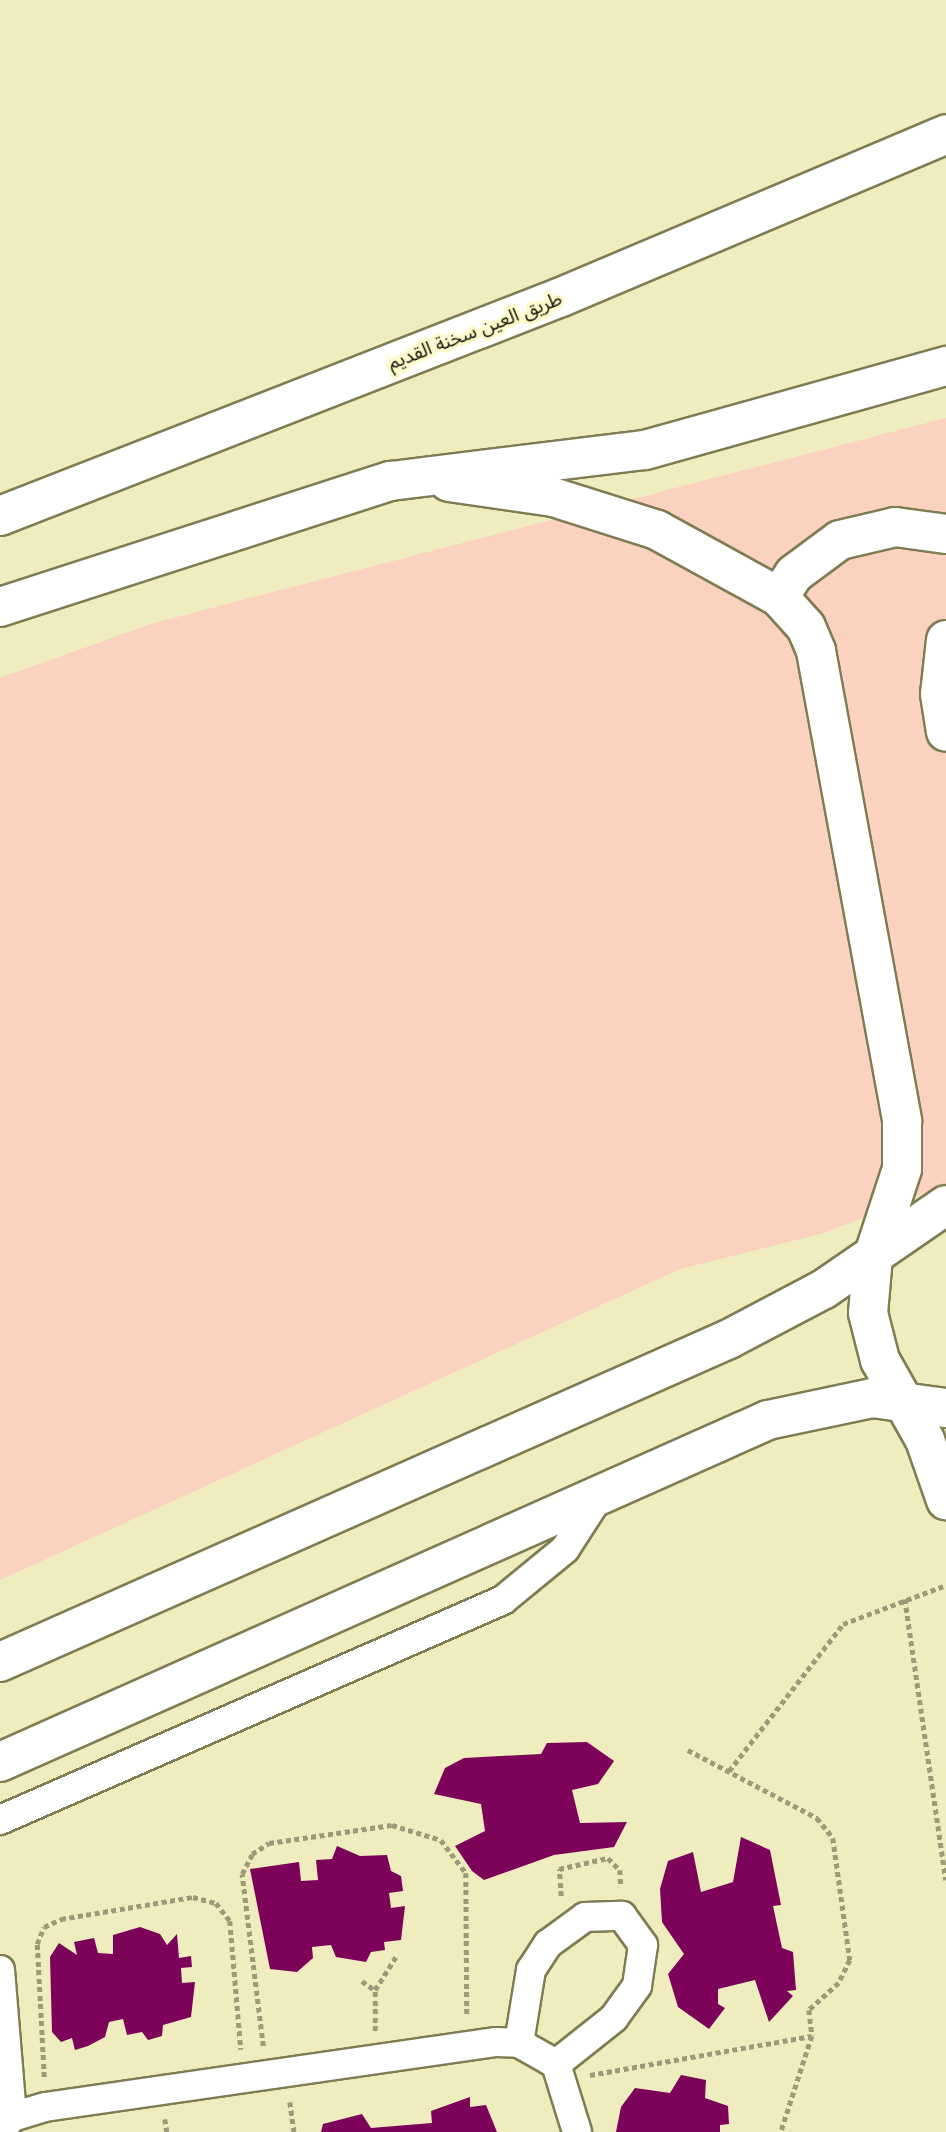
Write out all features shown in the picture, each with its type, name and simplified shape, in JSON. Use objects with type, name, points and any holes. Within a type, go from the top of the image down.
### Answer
[{"type":"main road","name":"طريق العين سخنة القديم","points":[[0,516],[561,297],[946,134]]},
{"type":"main road","points":[[0,607],[391,481],[645,450],[946,366]]},
{"type":"main road","points":[[391,481],[500,487],[606,511],[702,551],[779,597],[806,627],[816,652],[897,1076],[902,1169],[873,1258],[872,1338],[904,1399],[946,1500]]},
{"type":"main road","points":[[779,597],[794,574],[840,540],[895,527],[946,534]]},
{"type":"main road","points":[[946,640],[940,694],[946,732]]},
{"type":"main road","points":[[0,1662],[729,1339],[873,1258],[946,1205]]},
{"type":"main road","points":[[0,1762],[600,1495],[803,1409],[904,1399],[946,1408]]},
{"type":"street","points":[[0,1820],[503,1600],[565,1549],[600,1495]]},
{"type":"street","points":[[519,2043],[531,1970],[568,1927],[597,1915],[622,1916],[643,1945],[637,1986],[614,2018],[561,2072]]},
{"type":"street","points":[[0,1970],[6,2124],[45,2106],[467,2046],[519,2043],[561,2072],[577,2132]]},
{"type":"path","points":[[729,1771],[843,1624],[946,1585]]},
{"type":"path","points":[[905,1599],[946,1880]]},
{"type":"path","points":[[688,1750],[817,1818],[833,1838],[850,1960],[839,1983],[809,2010],[812,2036],[781,2132]]},
{"type":"path","points":[[255,2077],[242,1874],[252,1854],[269,1843],[392,1825],[441,1840],[466,1873],[467,2046]]},
{"type":"path","points":[[568,1927],[559,1869],[587,1862],[616,1861],[622,1916]]},
{"type":"path","points":[[45,2106],[37,1944],[44,1927],[193,1897],[216,1903],[230,1921],[255,2077]]},
{"type":"path","points":[[376,2060],[375,1990],[396,1957]]},
{"type":"path","points":[[362,1981],[375,1990]]},
{"type":"path","points":[[561,2072],[812,2036]]},
{"type":"shaded area","points":[[946,418],[946,1185],[824,1233],[680,1269],[0,1580],[0,678],[154,623]]},
{"type":"building","points":[[587,1742],[614,1761],[598,1784],[572,1790],[580,1823],[627,1822],[614,1847],[554,1855],[484,1880],[472,1871],[455,1846],[485,1831],[481,1804],[434,1794],[445,1768],[464,1758],[541,1754],[547,1743]]},
{"type":"building","points":[[741,1837],[770,1850],[781,1905],[773,1906],[782,1948],[793,1952],[796,1990],[787,1991],[793,1996],[769,2022],[755,1980],[718,1989],[718,2004],[725,2008],[709,2029],[678,2007],[668,1974],[684,1954],[662,1922],[660,1889],[668,1861],[693,1852],[701,1892],[733,1882]]},
{"type":"building","points":[[337,1846],[360,1856],[387,1855],[391,1871],[401,1876],[403,1891],[389,1893],[391,1908],[405,1906],[401,1940],[384,1942],[385,1950],[371,1952],[366,1962],[336,1957],[331,1945],[312,1947],[313,1958],[297,1972],[270,1969],[250,1869],[299,1862],[301,1881],[318,1880],[316,1860],[332,1859]]},
{"type":"building","points":[[140,1927],[160,1934],[167,1945],[177,1934],[179,1958],[191,1956],[192,1967],[181,1968],[182,1983],[195,1982],[191,2017],[163,2025],[162,2036],[148,2040],[142,2032],[127,2035],[123,2019],[109,2022],[105,2037],[88,2046],[75,2050],[72,2038],[61,2042],[52,2032],[50,1957],[59,1943],[77,1955],[74,1942],[94,1938],[98,1953],[113,1954],[113,1935]]},
{"type":"building","points":[[681,2075],[706,2080],[705,2098],[728,2106],[729,2124],[720,2125],[720,2132],[616,2132],[621,2107],[635,2088],[670,2093]]},
{"type":"building","points":[[470,2097],[470,2107],[486,2105],[497,2132],[321,2132],[323,2124],[362,2114],[371,2128],[432,2123],[431,2111]]}]
